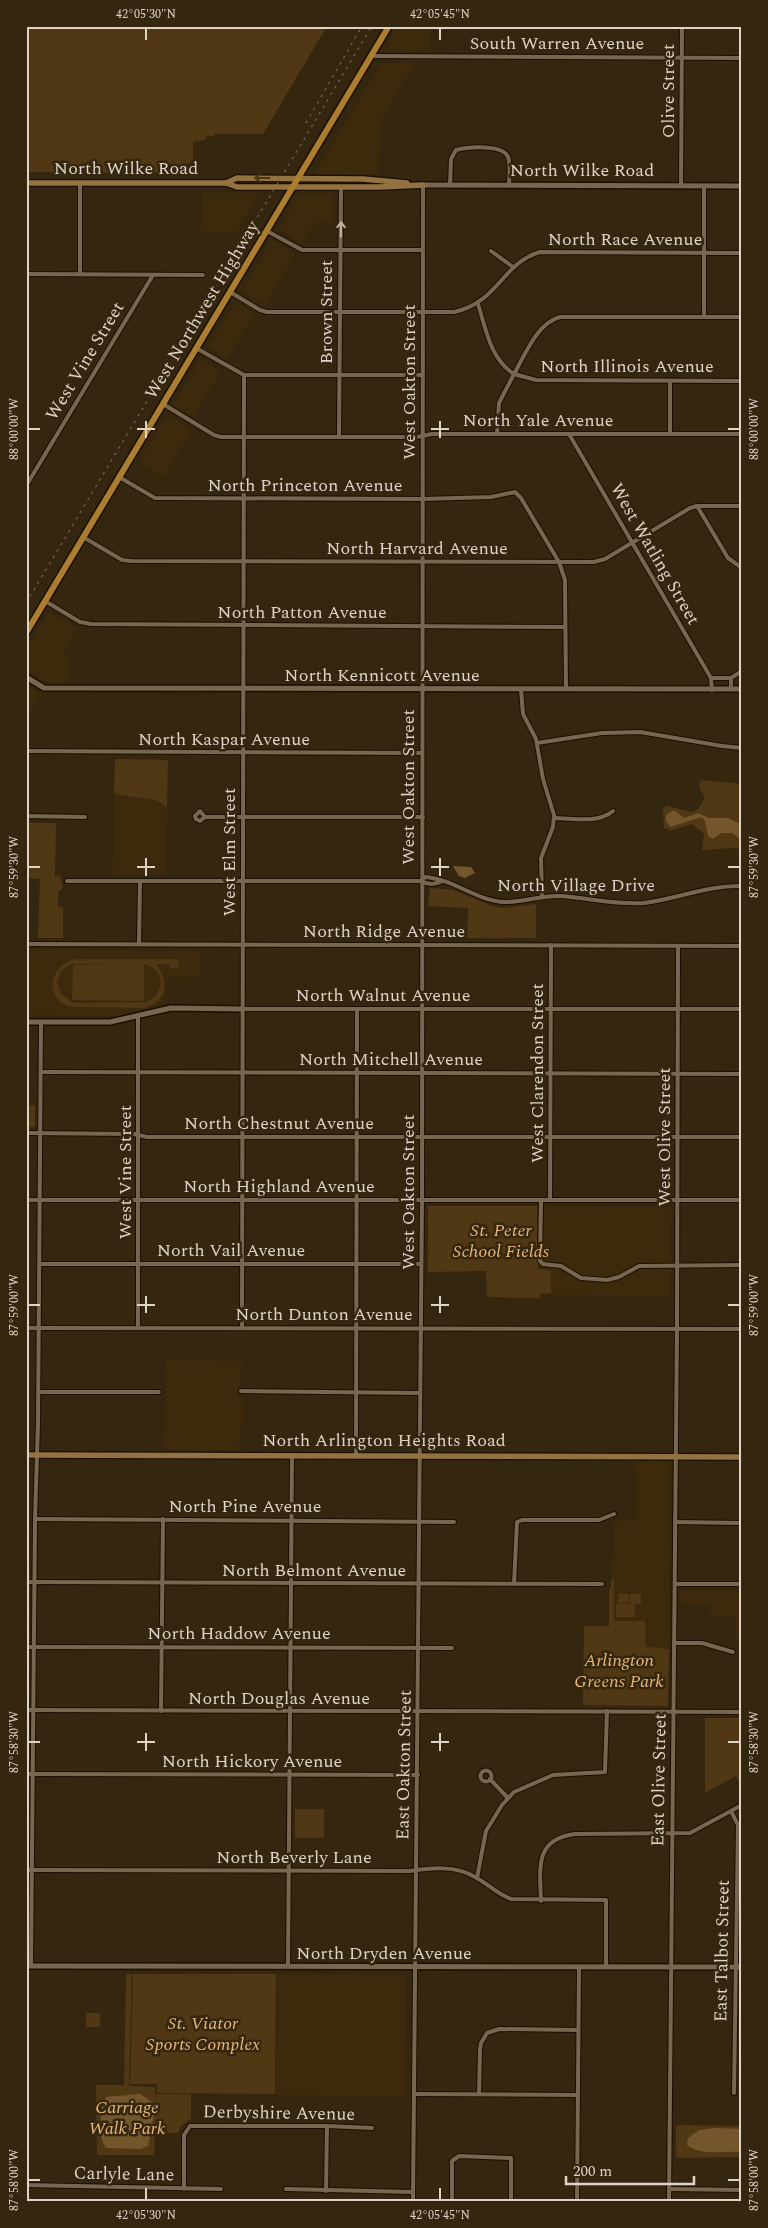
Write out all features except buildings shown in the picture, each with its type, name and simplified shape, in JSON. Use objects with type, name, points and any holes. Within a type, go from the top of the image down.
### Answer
[{"type":"main road","name":"West Northwest Highway","points":[[26,633],[389,26]]},
{"type":"main road","name":"North Wilke Road","points":[[226,183],[237,178],[299,178],[363,179],[423,185]]},
{"type":"main road","name":"North Wilke Road","points":[[26,183],[226,183],[237,186],[294,187],[423,185]]},
{"type":"main road","name":"North Arlington Heights Road","points":[[26,1456],[420,1455],[742,1457]]},
{"type":"street","name":"Olive Street","points":[[681,185],[682,26]]},
{"type":"street","name":"South Warren Avenue","points":[[372,56],[742,58]]},
{"type":"street","points":[[450,185],[451,159],[456,150],[497,148],[508,157],[509,185]]},
{"type":"street","points":[[80,183],[80,274]]},
{"type":"street","name":"North Wilke Road","points":[[423,185],[742,186]]},
{"type":"street","name":"West Oakton Street","points":[[420,1328],[422,1200],[423,185]]},
{"type":"street","points":[[704,186],[704,317]]},
{"type":"street","name":"Brown Street","points":[[339,436],[341,187]]},
{"type":"street","points":[[267,231],[298,249],[340,251],[422,250]]},
{"type":"street","points":[[491,251],[514,267]]},
{"type":"street","name":"North Race Avenue","points":[[478,304],[490,294],[514,267],[528,256],[540,252],[742,253]]},
{"type":"street","points":[[26,274],[203,275]]},
{"type":"street","name":"West Vine Street","points":[[26,486],[153,275]]},
{"type":"street","points":[[230,292],[264,311],[454,312],[478,304],[492,348],[504,368],[514,374]]},
{"type":"street","points":[[497,434],[499,403],[537,335],[545,325],[556,318],[572,316],[742,317]]},
{"type":"street","points":[[196,348],[244,375],[422,375]]},
{"type":"street","name":"North Illinois Avenue","points":[[514,374],[536,380],[742,381]]},
{"type":"street","name":"West Elm Street","points":[[242,1328],[244,375]]},
{"type":"street","points":[[670,381],[670,434]]},
{"type":"street","name":"North Yale Avenue","points":[[163,404],[218,437],[422,436],[432,434],[742,434]]},
{"type":"street","name":"West Watling Street","points":[[569,434],[711,678],[712,690]]},
{"type":"street","name":"North Princeton Avenue","points":[[119,478],[155,498],[422,499],[496,497],[515,492],[521,498],[559,562]]},
{"type":"street","points":[[697,506],[728,558],[742,568]]},
{"type":"street","name":"North Harvard Avenue","points":[[83,537],[127,561],[600,561],[697,506],[742,506]]},
{"type":"street","points":[[559,562],[566,590],[566,688]]},
{"type":"street","name":"North Patton Avenue","points":[[45,601],[80,622],[91,624],[565,627]]},
{"type":"street","points":[[711,678],[731,678],[742,670]]},
{"type":"street","name":"North Kennicott Avenue","points":[[26,677],[44,688],[742,690]]},
{"type":"street","points":[[731,678],[731,690]]},
{"type":"street","points":[[521,689],[523,714],[537,743],[543,779],[553,807],[553,827],[541,858],[542,896]]},
{"type":"street","points":[[537,743],[602,733],[640,732],[742,748]]},
{"type":"street","name":"North Kaspar Avenue","points":[[26,751],[243,754],[422,753]]},
{"type":"street","points":[[554,818],[597,819],[606,817],[614,811]]},
{"type":"street","points":[[26,816],[85,817]]},
{"type":"street","points":[[205,817],[422,817]]},
{"type":"street","name":"North Village Drive","points":[[67,881],[422,881],[426,884],[438,884],[442,881],[497,901],[509,902],[542,896],[637,903],[667,899],[715,888],[742,886]]},
{"type":"street","points":[[139,944],[140,881]]},
{"type":"street","name":"North Ridge Avenue","points":[[26,944],[742,946]]},
{"type":"street","name":"West Clarendon Street","points":[[550,1200],[551,945]]},
{"type":"street","name":"West Olive Street","points":[[677,1328],[678,946]]},
{"type":"street","name":"North Walnut Avenue","points":[[26,1022],[110,1022],[171,1008],[742,1009]]},
{"type":"street","points":[[356,1455],[357,1009]]},
{"type":"street","name":"West Vine Street","points":[[138,1016],[138,1328]]},
{"type":"street","points":[[29,1966],[32,1870],[35,1519],[36,1464],[38,1455],[41,1022]]},
{"type":"street","name":"North Mitchell Avenue","points":[[41,1072],[742,1074]]},
{"type":"street","name":"North Chestnut Avenue","points":[[26,1133],[139,1135],[147,1137],[742,1137]]},
{"type":"street","name":"North Highland Avenue","points":[[26,1200],[742,1200]]},
{"type":"street","points":[[541,1200],[540,1261],[543,1264],[562,1266],[581,1278],[607,1280],[619,1277],[639,1266],[742,1265]]},
{"type":"street","name":"North Vail Avenue","points":[[40,1264],[421,1264]]},
{"type":"street","name":"North Dunton Avenue","points":[[26,1328],[742,1329]]},
{"type":"street","name":"East Oakton Street","points":[[413,2202],[418,1775],[420,1328]]},
{"type":"street","name":"East Olive Street","points":[[669,2202],[677,1328]]},
{"type":"street","points":[[241,1391],[420,1392]]},
{"type":"street","points":[[38,1392],[160,1392]]},
{"type":"street","points":[[288,1967],[292,1455]]},
{"type":"street","points":[[514,1584],[517,1522],[599,1520],[614,1514]]},
{"type":"street","name":"North Pine Avenue","points":[[35,1519],[454,1522]]},
{"type":"street","points":[[161,1711],[163,1520]]},
{"type":"street","points":[[675,1522],[742,1523]]},
{"type":"street","name":"North Belmont Avenue","points":[[26,1582],[602,1584]]},
{"type":"street","points":[[675,1584],[742,1584]]},
{"type":"street","points":[[674,1643],[702,1644],[733,1652]]},
{"type":"street","name":"North Haddow Avenue","points":[[26,1647],[452,1648]]},
{"type":"street","name":"North Douglas Avenue","points":[[26,1710],[742,1712]]},
{"type":"street","points":[[477,1878],[486,1831],[508,1798],[523,1787],[553,1775],[605,1772],[607,1711]]},
{"type":"street","name":"North Hickory Avenue","points":[[26,1774],[418,1775]]},
{"type":"street","points":[[490,1779],[508,1798]]},
{"type":"street","points":[[541,1901],[541,1860],[547,1847],[557,1838],[575,1834],[690,1833],[742,1805]]},
{"type":"street","name":"East Talbot Street","points":[[731,1811],[738,1825],[739,1967],[734,2093]]},
{"type":"street","name":"North Beverly Lane","points":[[26,1870],[456,1870],[477,1878],[504,1897],[518,1900],[606,1900],[606,1968]]},
{"type":"street","name":"North Dryden Avenue","points":[[29,1966],[739,1967]]},
{"type":"street","points":[[577,2202],[579,1968]]},
{"type":"street","points":[[479,2094],[481,2043],[488,2033],[498,2030],[578,2030]]},
{"type":"street","points":[[414,2094],[578,2095]]},
{"type":"street","name":"Derbyshire Avenue","points":[[184,2189],[184,2135],[186,2128],[193,2125],[372,2128]]},
{"type":"street","points":[[326,2191],[327,2126]]},
{"type":"street","points":[[452,2202],[452,2161],[459,2156],[510,2158],[510,2202]]},
{"type":"street","name":"Carlyle Lane","points":[[26,2185],[221,2189]]},
{"type":"street","points":[[286,2189],[413,2192]]},
{"type":"street","points":[[669,2189],[742,2190]]},
{"type":"shaded area","points":[[397,26],[430,26],[430,51],[389,51],[389,40]]},
{"type":"shaded area","points":[[381,63],[415,63],[379,123],[381,125],[379,174],[315,173]]},
{"type":"shaded area","points":[[202,193],[259,193],[236,233],[201,232]]},
{"type":"shaded area","points":[[299,194],[333,194],[333,222],[316,222],[301,243],[279,229]]},
{"type":"shaded area","points":[[272,239],[295,254],[266,306],[242,291]]},
{"type":"shaded area","points":[[236,302],[254,314],[227,360],[208,347]]},
{"type":"shaded area","points":[[201,359],[221,371],[194,417],[174,405]]},
{"type":"shaded area","points":[[167,415],[192,430],[163,477],[139,462]]},
{"type":"shaded area","points":[[49,612],[78,628],[63,655],[69,657],[68,683],[47,682],[26,670],[26,650]]},
{"type":"shaded area","points":[[26,685],[40,693],[26,717]]},
{"type":"shaded area","points":[[114,794],[155,800],[167,807],[166,874],[113,875]]},
{"type":"shaded area","points":[[674,810],[684,818],[699,813],[708,818],[728,818],[742,825],[742,840],[732,833],[721,833],[713,839],[708,836],[705,821],[702,817],[670,827],[666,821],[666,815]]},
{"type":"shaded area","points":[[453,866],[471,867],[475,873],[465,878],[459,876]]},
{"type":"shaded area","points":[[26,949],[201,951],[201,977],[167,977],[165,1003],[117,1016],[26,1015]]},
{"type":"shaded area","points":[[537,1206],[671,1207],[670,1296],[551,1295],[551,1271],[538,1270]]},
{"type":"shaded area","points":[[165,1360],[241,1361],[238,1397],[243,1398],[243,1423],[240,1423],[239,1450],[164,1450]]},
{"type":"shaded area","points":[[740,1392],[742,1392],[742,1450],[739,1450]]},
{"type":"shaded area","points":[[636,1462],[669,1462],[669,1649],[649,1648],[614,1621],[614,1579],[611,1579],[611,1557],[614,1557],[613,1521],[637,1520]]},
{"type":"shaded area","points":[[680,1590],[742,1590],[742,1646],[737,1640],[736,1616],[709,1616],[709,1604],[681,1604]]},
{"type":"shaded area","points":[[277,1974],[406,1975],[405,2096],[276,2095]]},
{"type":"shaded area","points":[[140,2094],[156,2105],[148,2146],[141,2149],[106,2148],[101,2137],[100,2123],[106,2097]]},
{"type":"shaded area","points":[[715,2128],[742,2129],[742,2152],[706,2152],[687,2145],[688,2138],[699,2130]]},
{"type":"green space","points":[[26,26],[327,26],[263,134],[215,134],[213,137],[207,135],[205,140],[193,142],[193,162],[187,164],[181,173],[26,172]]},
{"type":"green space","points":[[115,759],[168,760],[167,807],[155,800],[114,794]]},
{"type":"green space","points":[[701,780],[742,784],[742,850],[735,848],[702,850],[704,834],[692,824],[671,831],[664,828],[663,808],[668,806],[692,812],[698,809],[705,798],[699,787]]},
{"type":"green space","points":[[26,823],[56,823],[55,877],[60,876],[63,888],[58,892],[58,907],[63,907],[63,938],[38,938],[40,879],[26,878]]},
{"type":"green space","points":[[430,888],[454,890],[492,906],[503,908],[536,904],[536,938],[467,938],[468,908],[428,906]]},
{"type":"green space","points":[[75,959],[178,959],[179,967],[170,968],[169,964],[156,964],[163,977],[164,990],[158,1001],[152,1005],[144,1008],[73,1007],[63,1004],[53,991],[55,976],[66,963]],"holes":[[[71,964],[130,964],[73,965],[72,1000],[144,1001],[144,964],[151,967],[160,976],[160,988],[152,999],[145,1002],[73,1003],[61,994],[57,982],[61,971]]]},
{"type":"green space","points":[[35,1105],[35,1127],[26,1127],[26,1106]]},
{"type":"green space","name":"St. Peter School Fields","points":[[428,1206],[537,1206],[538,1269],[551,1271],[551,1293],[540,1294],[540,1298],[487,1297],[486,1271],[428,1272]]},
{"type":"green space","name":"Arlington Greens Park","points":[[611,1579],[614,1579],[614,1621],[645,1621],[645,1644],[647,1647],[669,1649],[668,1706],[583,1705],[584,1626],[609,1626],[609,1589],[611,1588]]},
{"type":"green space","points":[[618,1594],[629,1594],[629,1603],[618,1603]]},
{"type":"green space","points":[[630,1594],[641,1594],[641,1604],[635,1604],[635,1617],[616,1617],[616,1604],[630,1604]]},
{"type":"green space","points":[[705,1718],[742,1718],[742,1786],[736,1776],[705,1793]]},
{"type":"green space","points":[[295,1809],[324,1809],[324,1838],[295,1838]]},
{"type":"green space","name":"Carriage Walk Park","points":[[126,1974],[132,1974],[129,2086],[155,2087],[155,2094],[191,2094],[191,2119],[181,2126],[178,2133],[155,2133],[154,2155],[97,2155],[96,2085],[124,2085]]},
{"type":"green space","name":"St. Viator Sports Complex","points":[[133,1974],[276,1974],[275,2094],[157,2093],[157,2084],[130,2084]]},
{"type":"green space","points":[[86,2013],[100,2013],[100,2027],[86,2027]]},
{"type":"green space","points":[[676,2125],[742,2126],[742,2157],[676,2158]]},
{"type":"railway","points":[[306,123],[362,26]]},
{"type":"railway","points":[[26,603],[372,26]]}]
